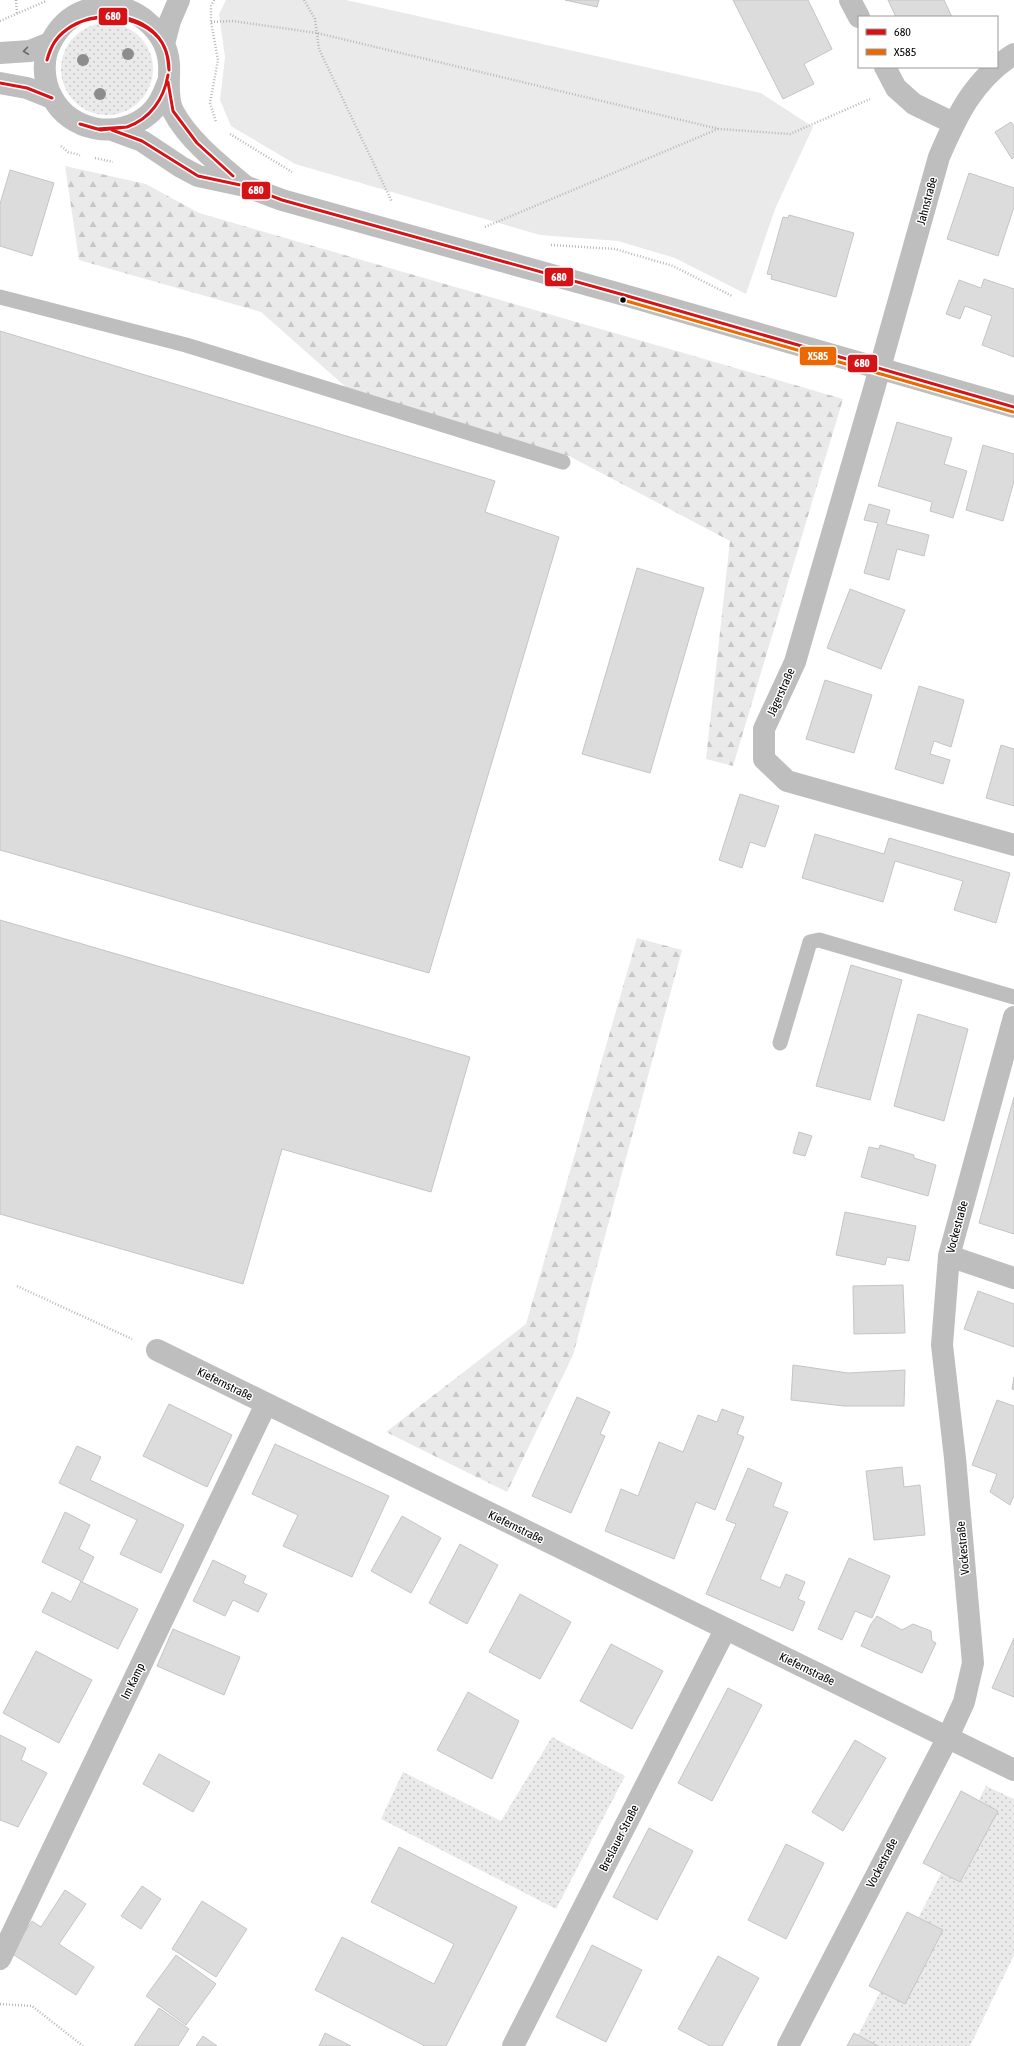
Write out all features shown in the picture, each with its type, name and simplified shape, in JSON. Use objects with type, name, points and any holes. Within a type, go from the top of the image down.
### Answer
[{"type":"street","points":[[164,44],[170,21],[179,0]]},
{"type":"street","points":[[850,0],[858,16]]},
{"type":"street","points":[[168,82],[161,100],[148,115],[132,126],[112,130],[94,129],[77,123],[63,112],[52,98],[45,71],[46,56],[50,43],[58,29],[71,18],[86,10],[102,6],[127,4],[133,12],[146,20],[156,31],[164,44],[169,63],[168,82],[173,111],[197,143],[245,186]]},
{"type":"street","points":[[0,53],[30,51],[50,43]]},
{"type":"street","name":"Jahnstraße","points":[[998,66],[1014,54]]},
{"type":"street","points":[[886,68],[896,88],[914,104],[953,123]]},
{"type":"street","name":"Jahnstraße","points":[[880,370],[939,157],[953,123],[970,93],[995,68]]},
{"type":"street","points":[[0,83],[27,88],[52,98]]},
{"type":"street","points":[[112,130],[142,141],[180,167],[198,176],[245,186],[282,200],[624,295],[880,370],[1014,407]]},
{"type":"street","name":"Jägerstraße","points":[[880,370],[794,662],[764,729],[764,759],[787,781],[1014,845]]},
{"type":"street","name":"Vockestraße","points":[[788,2046],[948,1737],[964,1702],[973,1663],[955,1458],[942,1345],[949,1256],[1014,1017]]},
{"type":"street","points":[[949,1256],[1014,1278]]},
{"type":"street","name":"Kiefernstraße","points":[[157,1350],[725,1630],[1014,1770]]},
{"type":"street","name":"Im Kamp","points":[[0,1958],[266,1404]]},
{"type":"street","name":"Breslauer Straße","points":[[513,2046],[725,1630]]},
{"type":"lane","points":[[0,297],[186,345],[563,462]]},
{"type":"lane","points":[[780,1043],[810,942],[819,940],[1014,997]]},
{"type":"path","points":[[16,0],[17,14]]},
{"type":"path","points":[[0,21],[49,0]]},
{"type":"path","points":[[214,0],[211,6],[210,22],[218,60],[210,103],[218,127]]},
{"type":"path","points":[[304,0],[315,20],[320,49],[392,202]]},
{"type":"path","points":[[210,22],[233,21],[317,33],[719,129],[790,134],[896,88]]},
{"type":"path","points":[[485,228],[719,129]]},
{"type":"path","points":[[225,131],[291,172],[298,174]]},
{"type":"path","points":[[385,199],[399,204]]},
{"type":"path","points":[[478,226],[492,230]]},
{"type":"path","points":[[546,244],[622,251],[673,266],[736,297]]},
{"type":"path","points":[[16,1286],[157,1350]]},
{"type":"path","points":[[0,2004],[32,2006],[83,2046]]},
{"type":"green space","points":[[226,0],[346,0],[761,93],[813,127],[775,209],[746,294],[675,258],[618,241],[540,235],[295,164],[231,126],[220,100],[225,57],[219,14]]},
{"type":"green space","points":[[107,23],[124,27],[139,37],[149,52],[153,69],[149,86],[139,101],[124,111],[107,115],[90,111],[75,101],[65,86],[61,69],[65,52],[75,37],[90,27]]},
{"type":"green space","points":[[65,166],[146,184],[199,213],[843,399],[733,766],[706,759],[730,541],[569,456],[348,389],[261,312],[79,260]]},
{"type":"green space","points":[[637,938],[682,950],[573,1355],[507,1492],[386,1432],[526,1324]]},
{"type":"green space","points":[[552,1737],[625,1776],[556,1909],[381,1819],[403,1772],[501,1821]]},
{"type":"green space","points":[[986,1786],[1014,1799],[1014,1955],[970,2046],[855,2046],[855,2041]]},
{"type":"building","points":[[565,0],[599,0],[597,7]]},
{"type":"building","points":[[733,0],[808,0],[832,49],[804,64],[814,84],[783,99]]},
{"type":"building","points":[[888,0],[944,0],[952,16],[896,16]]},
{"type":"building","points":[[1011,122],[1014,126],[1014,157],[1012,159],[995,132]]},
{"type":"building","points":[[10,170],[54,183],[32,256],[0,246],[0,204]]},
{"type":"building","points":[[969,173],[1014,188],[1014,207],[998,256],[947,239]]},
{"type":"building","points":[[789,215],[854,233],[836,297],[771,279],[772,275],[767,274],[783,217],[788,218]]},
{"type":"building","points":[[984,279],[1014,289],[1014,357],[982,345],[992,316],[965,306],[960,319],[946,314],[959,280],[981,288]]},
{"type":"building","points":[[0,331],[495,481],[485,512],[559,537],[429,973],[0,850]]},
{"type":"building","points":[[897,422],[952,438],[944,464],[967,471],[953,518],[930,511],[932,502],[878,486]]},
{"type":"building","points":[[983,445],[1014,454],[1014,481],[1003,521],[966,510]]},
{"type":"building","points":[[869,504],[890,510],[886,524],[929,535],[924,556],[897,549],[889,580],[864,573],[878,523],[864,520]]},
{"type":"building","points":[[637,568],[704,588],[650,773],[582,754]]},
{"type":"building","points":[[850,589],[905,610],[881,669],[827,648]]},
{"type":"building","points":[[825,680],[872,695],[854,753],[806,739]]},
{"type":"building","points":[[919,686],[964,700],[951,747],[934,741],[930,754],[950,760],[943,784],[895,769]]},
{"type":"building","points":[[1001,745],[1014,749],[1014,806],[986,798]]},
{"type":"building","points":[[740,794],[779,806],[765,847],[750,842],[742,868],[719,860]]},
{"type":"building","points":[[815,834],[884,854],[889,838],[1010,873],[996,923],[954,910],[963,881],[895,861],[883,902],[802,878]]},
{"type":"building","points":[[0,920],[470,1057],[431,1192],[282,1149],[243,1284],[0,1214]]},
{"type":"building","points":[[851,965],[902,980],[870,1100],[816,1086]]},
{"type":"building","points":[[918,1014],[968,1029],[944,1121],[894,1106]]},
{"type":"building","points":[[1014,1097],[1014,1234],[979,1223]]},
{"type":"building","points":[[799,1132],[812,1136],[805,1156],[793,1153]]},
{"type":"building","points":[[880,1145],[914,1155],[914,1158],[936,1165],[928,1196],[861,1177],[869,1147],[879,1149]]},
{"type":"building","points":[[845,1212],[916,1226],[909,1261],[887,1257],[885,1265],[836,1255]]},
{"type":"building","points":[[903,1285],[905,1333],[854,1334],[853,1286]]},
{"type":"building","points":[[978,1291],[1014,1304],[1014,1347],[964,1329]]},
{"type":"building","points":[[793,1365],[848,1373],[905,1370],[904,1406],[844,1406],[791,1400]]},
{"type":"building","points":[[1014,1377],[1014,1390],[1012,1389]]},
{"type":"building","points":[[577,1397],[610,1412],[600,1434],[605,1436],[571,1513],[532,1496]]},
{"type":"building","points":[[997,1400],[1014,1406],[1014,1495],[1010,1505],[990,1492],[997,1474],[972,1465]]},
{"type":"building","points":[[169,1404],[232,1435],[207,1487],[143,1456]]},
{"type":"building","points":[[722,1409],[744,1417],[737,1434],[744,1437],[715,1510],[696,1502],[674,1559],[605,1531],[621,1489],[638,1496],[659,1442],[683,1452],[698,1415],[717,1422]]},
{"type":"building","points":[[275,1444],[389,1496],[352,1577],[283,1546],[298,1515],[252,1494]]},
{"type":"building","points":[[77,1446],[101,1457],[90,1480],[184,1525],[161,1573],[120,1554],[137,1520],[59,1483]]},
{"type":"building","points":[[902,1467],[904,1487],[920,1485],[925,1535],[874,1540],[866,1471]]},
{"type":"building","points":[[748,1468],[782,1483],[773,1506],[788,1512],[760,1579],[780,1588],[786,1574],[805,1582],[798,1599],[805,1602],[793,1631],[706,1594],[736,1524],[726,1520]]},
{"type":"building","points":[[65,1512],[90,1525],[79,1549],[94,1557],[82,1582],[138,1609],[118,1649],[42,1612],[52,1592],[71,1602],[81,1581],[42,1562]]},
{"type":"building","points":[[402,1516],[441,1538],[411,1593],[371,1571]]},
{"type":"building","points":[[460,1544],[498,1565],[467,1624],[429,1603]]},
{"type":"building","points":[[849,1558],[890,1576],[872,1618],[855,1611],[842,1640],[818,1629]]},
{"type":"building","points":[[213,1560],[246,1576],[243,1583],[267,1594],[258,1612],[233,1600],[225,1616],[193,1601]]},
{"type":"building","points":[[520,1594],[571,1622],[540,1679],[489,1652]]},
{"type":"building","points":[[877,1616],[902,1630],[913,1624],[931,1631],[932,1641],[936,1643],[922,1673],[861,1646],[871,1624]]},
{"type":"building","points":[[173,1629],[240,1657],[224,1695],[157,1666]]},
{"type":"building","points":[[1014,1638],[1014,1697],[992,1688]]},
{"type":"building","points":[[611,1644],[663,1671],[632,1729],[580,1701]]},
{"type":"building","points":[[36,1651],[92,1680],[59,1743],[3,1713]]},
{"type":"building","points":[[728,1688],[762,1705],[712,1801],[678,1783]]},
{"type":"building","points":[[468,1692],[519,1721],[492,1779],[437,1750]]},
{"type":"building","points":[[0,1735],[26,1748],[21,1760],[47,1773],[18,1827],[0,1820]]},
{"type":"building","points":[[855,1740],[886,1758],[843,1831],[812,1812]]},
{"type":"building","points":[[159,1754],[210,1782],[193,1812],[143,1784]]},
{"type":"building","points":[[961,1791],[998,1811],[960,1882],[923,1863]]},
{"type":"building","points":[[649,1828],[693,1851],[657,1920],[613,1897]]},
{"type":"building","points":[[786,1844],[824,1863],[786,1939],[748,1920]]},
{"type":"building","points":[[399,1847],[517,1907],[446,2046],[425,2046],[315,1990],[342,1937],[434,1984],[454,1944],[371,1902]]},
{"type":"building","points":[[142,1886],[161,1899],[141,1929],[121,1916]]},
{"type":"building","points":[[65,1890],[86,1904],[59,1944],[94,1967],[76,1995],[11,1953],[32,1921],[41,1927]]},
{"type":"building","points":[[202,1901],[247,1929],[216,1977],[172,1949]]},
{"type":"building","points":[[907,1912],[943,1930],[905,2004],[869,1986]]},
{"type":"building","points":[[592,1945],[642,1970],[606,2042],[556,2017]]},
{"type":"building","points":[[176,1955],[216,1984],[186,2025],[146,1996]]},
{"type":"building","points":[[718,1956],[759,1978],[722,2046],[710,2046],[678,2029]]},
{"type":"building","points":[[159,2008],[189,2029],[178,2046],[134,2046]]},
{"type":"building","points":[[325,2033],[351,2046],[319,2046]]},
{"type":"building","points":[[854,2033],[878,2046],[847,2046]]},
{"type":"building","points":[[203,2036],[217,2046],[196,2046]]},
{"type":"transit line","name":"680","points":[[47,60],[56,40],[72,26],[91,18],[113,16],[134,20],[152,30],[164,47],[169,70]]},
{"type":"transit line","name":"680","points":[[47,60],[56,40],[62,33],[77,23],[105,17],[120,18],[135,22],[148,29],[158,38],[166,51],[169,70]]},
{"type":"transit line","name":"680","points":[[127,127],[143,119],[155,107],[163,92],[168,75]]},
{"type":"transit line","name":"680","points":[[168,82],[173,111],[197,143],[233,176]]},
{"type":"transit line","name":"680","points":[[0,83],[27,88],[52,98]]},
{"type":"transit line","name":"680","points":[[80,124],[97,129],[127,127]]},
{"type":"transit line","name":"680","points":[[80,124],[101,130],[127,127]]},
{"type":"transit line","name":"680","points":[[112,130],[142,141],[198,176],[245,186],[282,200],[624,295],[1014,407]]},
{"type":"transit line","name":"X585","points":[[623,300],[1013,412]]}]
